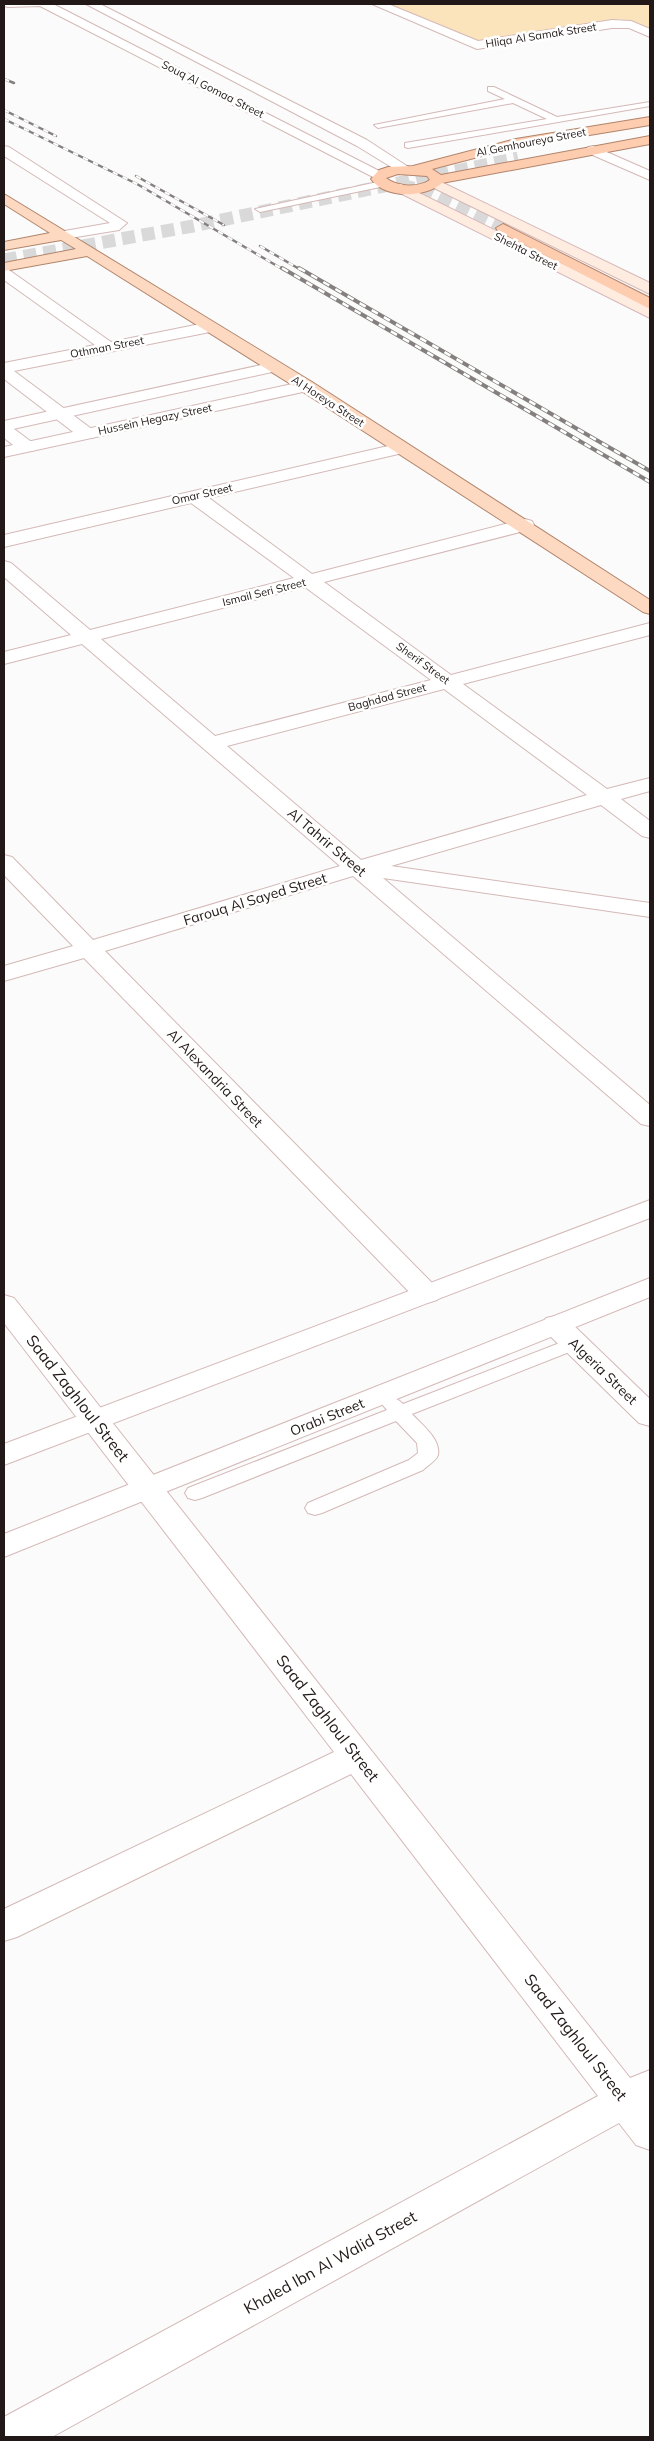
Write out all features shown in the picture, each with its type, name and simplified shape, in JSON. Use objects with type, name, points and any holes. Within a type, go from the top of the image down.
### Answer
[{"type":"highway","name":"Al Gemhoureya Street","points":[[381,179],[516,143],[650,121]]},
{"type":"highway","points":[[650,128],[513,156],[650,134]]},
{"type":"highway","name":"Al Gemhoureya Street","points":[[381,179],[401,188],[421,188],[436,182],[484,171],[650,140]]},
{"type":"highway","points":[[454,158],[464,166],[484,171]]},
{"type":"highway","points":[[409,170],[431,173],[436,182]]},
{"type":"highway","points":[[503,228],[650,304]]},
{"type":"main road","name":"Shehta Street","points":[[436,182],[650,289]]},
{"type":"main road","name":"Shehta Street","points":[[401,188],[650,313]]},
{"type":"main road","name":"Al Horeya Street","points":[[4,198],[306,386],[525,525],[650,608]]},
{"type":"main road","points":[[447,211],[457,207],[479,205]]},
{"type":"main road","points":[[4,246],[64,235]]},
{"type":"main road","points":[[4,267],[89,251]]},
{"type":"street","points":[[8,4],[36,4]]},
{"type":"street","name":"Souq Al Gomaa Street","points":[[45,4],[201,83],[381,179]]},
{"type":"street","name":"Souq Al Gomaa Street","points":[[92,4],[409,170]]},
{"type":"street","name":"Hliqa Al Samak Street","points":[[378,4],[476,45],[612,24],[630,25],[650,33]]},
{"type":"street","points":[[201,83],[234,77]]},
{"type":"street","points":[[4,150],[120,223],[114,227],[64,235]]},
{"type":"street","points":[[593,150],[650,176]]},
{"type":"street","points":[[4,273],[108,347]]},
{"type":"street","name":"Othman Street","points":[[4,370],[210,327]]},
{"type":"street","name":"Hussein Hegazy Street","points":[[4,426],[275,367]]},
{"type":"street","points":[[4,370],[87,434]]},
{"type":"street","name":"Hussein Hegazy Street","points":[[4,452],[306,386]]},
{"type":"street","points":[[4,430],[26,447]]},
{"type":"street","name":"Omar Street","points":[[4,541],[401,448]]},
{"type":"street","name":"Sherif Street","points":[[194,496],[650,831]]},
{"type":"street","name":"Ismail Seri Street","points":[[4,658],[525,525]]},
{"type":"street","name":"Al Tahrir Street","points":[[4,568],[650,1118]]},
{"type":"street","name":"Baghdad Street","points":[[211,744],[650,629]]},
{"type":"street","name":"Farouq Al Sayed Street","points":[[4,974],[357,868],[650,784]]},
{"type":"street","name":"Al Alexandria Street","points":[[4,862],[427,1294]]},
{"type":"street","points":[[357,868],[650,910]]},
{"type":"street","points":[[4,1455],[650,1208]]},
{"type":"street","name":"Orabi Street","points":[[4,1546],[149,1488],[392,1403],[566,1334],[650,1287]]},
{"type":"street","name":"Saad Zaghloul Street","points":[[4,1304],[357,1756],[638,2094],[650,2133]]},
{"type":"street","name":"Algeria Street","points":[[566,1334],[650,1416]]},
{"type":"street","points":[[4,1926],[357,1756]]},
{"type":"street","name":"Khaled Ibn Al Walid Street","points":[[10,2437],[638,2094]]},
{"type":"lane","points":[[491,89],[556,120]]},
{"type":"lane","points":[[378,124],[513,100]]},
{"type":"lane","points":[[408,145],[650,104]]},
{"type":"lane","points":[[260,209],[381,179]]},
{"type":"lane","points":[[195,1492],[392,1403],[426,1441],[428,1454],[423,1460],[315,1508]]},
{"type":"shaded area","points":[[386,4],[650,4],[650,30],[620,19],[477,44]]},
{"type":"tunnel","points":[[4,260],[193,226],[518,158]]},
{"type":"tunnel","points":[[401,185],[432,193],[503,228]]},
{"type":"railway","points":[[4,79],[14,83]]},
{"type":"railway","points":[[4,110],[56,136]]},
{"type":"railway","points":[[4,119],[137,184],[284,270]]},
{"type":"railway","points":[[136,176],[224,225]]},
{"type":"railway","points":[[260,246],[301,270]]},
{"type":"railway","points":[[282,268],[650,482]]},
{"type":"railway","points":[[299,268],[650,471]]}]
